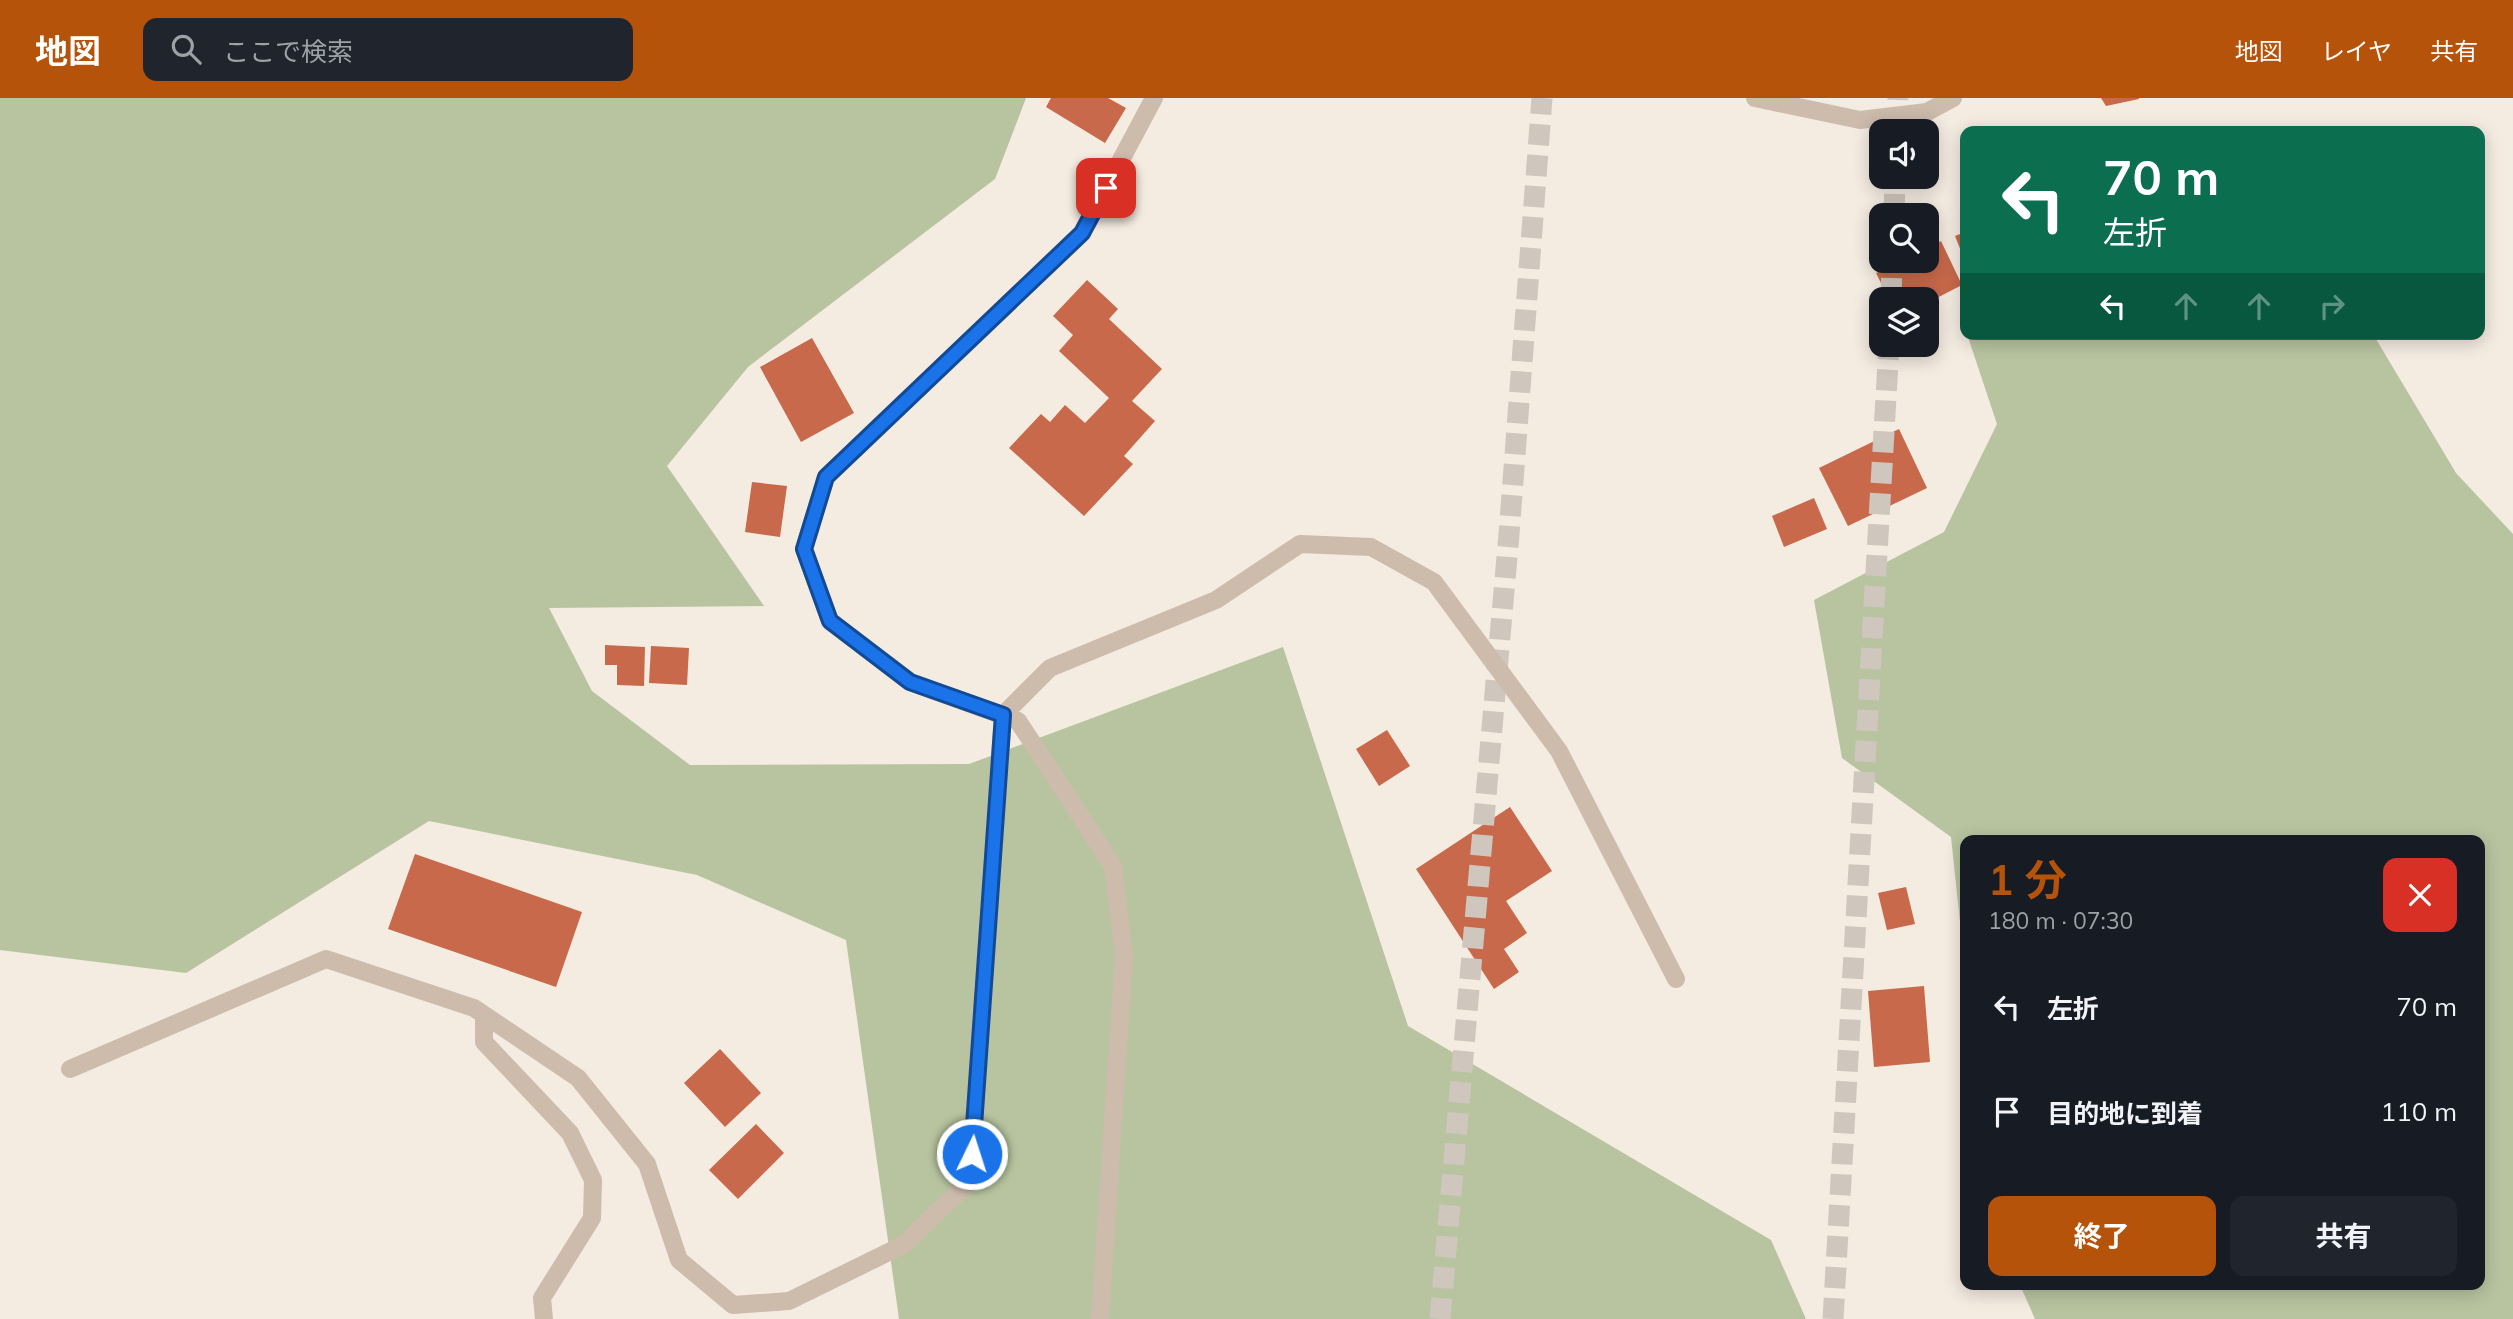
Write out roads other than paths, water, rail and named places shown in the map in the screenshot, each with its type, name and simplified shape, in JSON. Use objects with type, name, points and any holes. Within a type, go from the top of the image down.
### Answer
[{"type":"street","points":[[1100,1319],[1124,955],[1113,866],[1018,721],[910,682],[830,621],[804,549],[826,477],[1082,233],[1154,98]]},
{"type":"street","points":[[1755,98],[1860,120],[1927,112],[1953,98]]},
{"type":"street","points":[[70,1069],[326,959],[474,1008],[578,1078],[647,1164],[680,1260],[733,1305],[789,1301],[903,1245],[970,1181],[1003,715],[1050,668],[1216,600],[1300,544],[1371,547],[1434,582],[1559,751],[1676,979]]},
{"type":"street","points":[[484,1015],[484,1042],[570,1133],[593,1180],[592,1218],[542,1298],[544,1319]]},
{"type":"tunnel","points":[[1440,1319],[1509,534],[1542,98]]},
{"type":"tunnel","points":[[1897,119],[1898,98]]},
{"type":"tunnel","points":[[1894,203],[1895,189]]},
{"type":"tunnel","points":[[1891,287],[1892,273]]},
{"type":"tunnel","points":[[1833,1319],[1888,357]]}]
